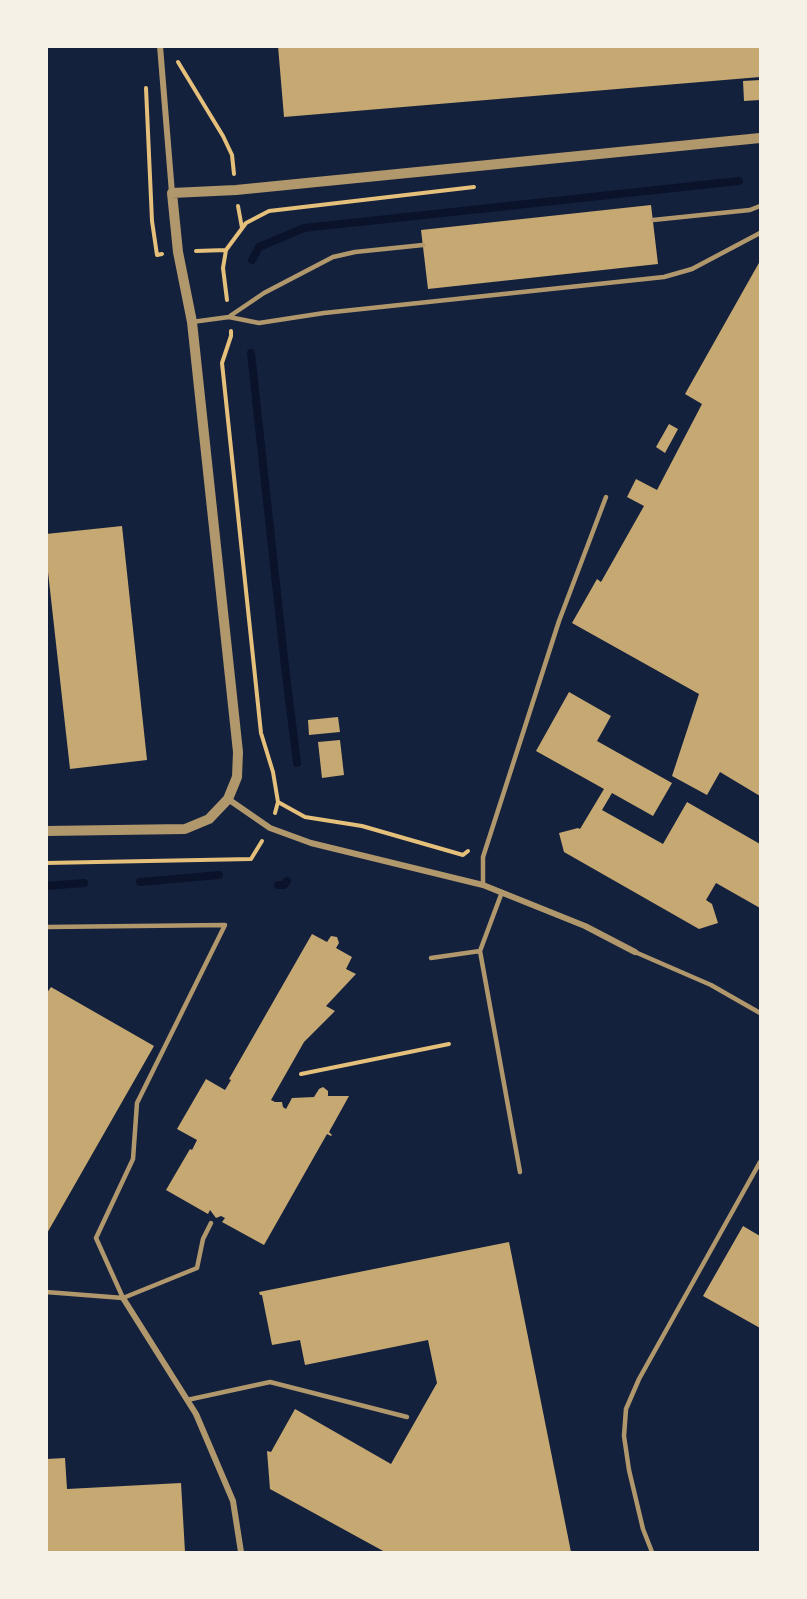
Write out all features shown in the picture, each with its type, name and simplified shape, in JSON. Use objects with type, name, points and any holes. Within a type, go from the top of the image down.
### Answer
[{"type":"street","points":[[46,831],[185,829],[209,819],[228,799],[237,777],[238,752],[192,322],[178,252],[160,46]]},
{"type":"street","points":[[172,193],[236,190],[760,138]]},
{"type":"street","points":[[228,799],[270,828],[311,843],[483,885],[585,926],[636,952]]},
{"type":"street","points":[[123,1298],[200,1424],[233,1502],[241,1552]]},
{"type":"lane","points":[[653,220],[750,210],[760,206]]},
{"type":"lane","points":[[192,322],[229,317],[259,323],[324,313],[664,277],[692,269],[760,233]]},
{"type":"lane","points":[[229,317],[264,293],[333,257],[355,252],[423,245]]},
{"type":"lane","points":[[483,885],[483,857],[558,621],[606,497]]},
{"type":"lane","points":[[502,892],[480,951],[520,1172]]},
{"type":"lane","points":[[46,928],[225,925],[137,1103],[133,1159],[96,1238],[123,1298]]},
{"type":"lane","points":[[431,958],[480,951]]},
{"type":"lane","points":[[636,952],[711,985],[760,1013]]},
{"type":"lane","points":[[652,1552],[643,1529],[629,1470],[624,1436],[626,1409],[639,1379],[760,1162]]},
{"type":"lane","points":[[46,1292],[123,1298],[197,1268],[203,1239],[212,1223]]},
{"type":"lane","points":[[187,1400],[270,1382],[407,1416]]},
{"type":"path","points":[[46,863],[251,859],[270,828],[278,802],[273,772],[261,733],[222,363],[231,336],[223,268],[224,256],[233,238],[242,229],[232,155],[223,136],[174,56]]},
{"type":"path","points":[[278,802],[305,817],[362,826],[463,855],[472,848]]},
{"type":"path","points":[[301,1074],[449,1044]]},
{"type":"building","points":[[278,46],[760,46],[760,77],[284,117]]},
{"type":"building","points":[[760,80],[760,100],[744,101],[743,81]]},
{"type":"building","points":[[651,205],[658,264],[428,289],[421,230]]},
{"type":"building","points":[[760,261],[760,796],[720,772],[707,795],[672,776],[699,694],[572,623],[597,579],[601,582],[644,506],[627,497],[636,479],[657,490],[702,404],[685,394]]},
{"type":"building","points":[[669,424],[678,429],[665,453],[656,447]]},
{"type":"building","points":[[122,526],[147,760],[70,769],[46,554],[46,534]]},
{"type":"building","points":[[569,692],[611,716],[597,741],[672,783],[653,816],[612,793],[602,810],[663,844],[687,802],[760,844],[760,908],[716,883],[706,900],[712,904],[718,923],[699,929],[564,852],[559,833],[580,829],[604,789],[536,751]]},
{"type":"building","points":[[338,717],[340,732],[309,735],[308,720]]},
{"type":"building","points":[[340,740],[344,775],[322,778],[318,742]]},
{"type":"building","points":[[312,934],[327,942],[331,936],[337,937],[339,943],[336,948],[352,957],[346,969],[356,974],[326,1006],[335,1011],[304,1042],[271,1100],[282,1102],[286,1109],[292,1098],[314,1097],[323,1087],[328,1091],[328,1096],[349,1096],[329,1132],[332,1135],[327,1134],[264,1245],[222,1222],[225,1218],[221,1216],[216,1218],[210,1210],[208,1214],[166,1190],[197,1140],[177,1129],[206,1079],[225,1090],[231,1080],[229,1079]]},
{"type":"building","points":[[51,987],[154,1046],[46,1235],[46,994]]},
{"type":"building","points":[[743,1226],[760,1236],[760,1328],[703,1296]]},
{"type":"building","points":[[509,1242],[571,1552],[385,1552],[270,1489],[267,1451],[271,1452],[295,1409],[391,1464],[437,1383],[428,1340],[305,1365],[300,1340],[272,1345],[262,1295],[259,1292]]},
{"type":"building","points":[[65,1458],[67,1489],[181,1483],[185,1552],[46,1552],[46,1459]]},
{"type":"waterway","points":[[252,260],[259,247],[304,228],[739,181]]},
{"type":"waterway","points":[[251,353],[297,763]]},
{"type":"waterway","points":[[140,882],[219,875]]},
{"type":"waterway","points":[[278,885],[284,885],[287,881]]},
{"type":"waterway","points":[[46,886],[84,883]]}]
